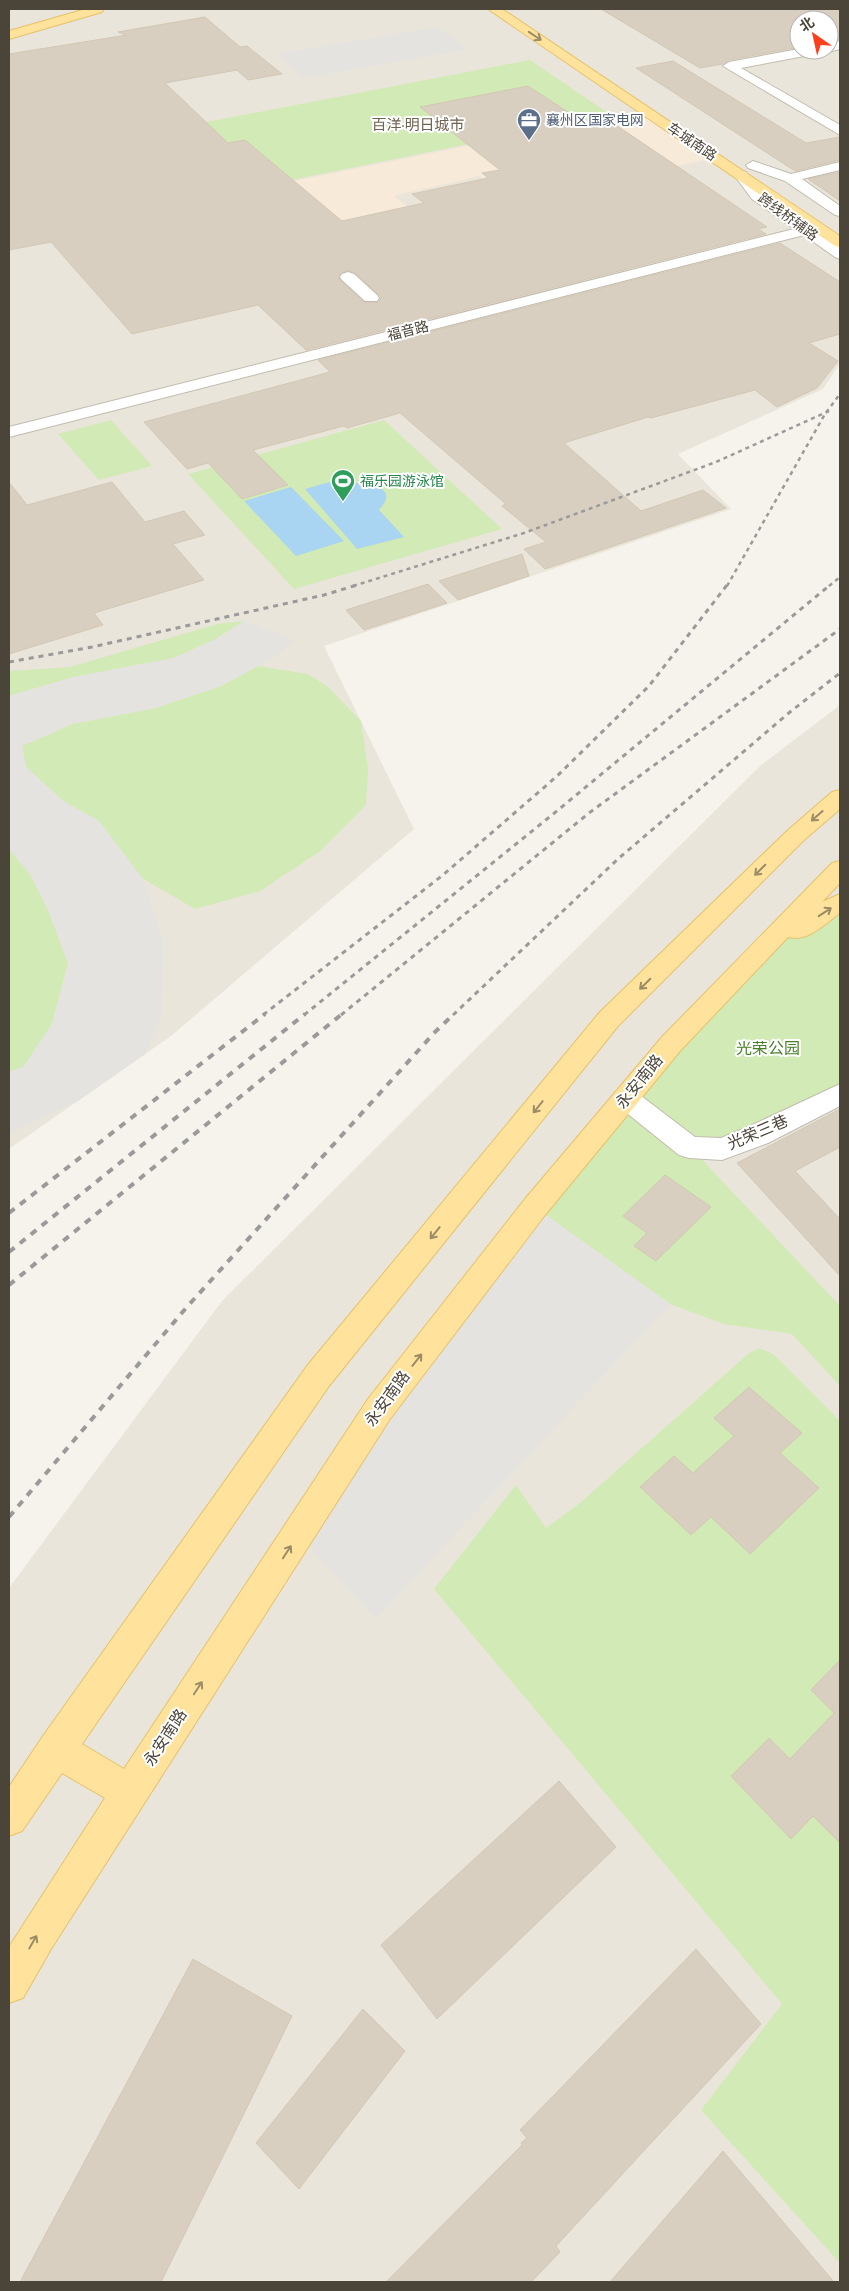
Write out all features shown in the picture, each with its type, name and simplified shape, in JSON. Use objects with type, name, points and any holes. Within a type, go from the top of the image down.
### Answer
[{"type":"main road","points":[[9,26],[68,9]]},
{"type":"main road","points":[[9,35],[98,9]]},
{"type":"main road","name":"车城南路","points":[[494,9],[840,243]]},
{"type":"main road","points":[[749,162],[840,222]]},
{"type":"main road","points":[[9,1818],[318,1376],[609,1019],[795,836],[840,796]]},
{"type":"main road","name":"永安南路","points":[[9,1984],[37,1935],[380,1409],[535,1207],[671,1044],[840,870]]},
{"type":"main road","points":[[755,957],[840,902]]},
{"type":"main road","points":[[56,1750],[130,1793]]},
{"type":"street","points":[[789,55],[729,66],[840,131]]},
{"type":"street","name":"跨线桥辅路","points":[[749,162],[790,178],[840,212]]},
{"type":"street","points":[[790,178],[840,166]]},
{"type":"street","name":"跨线桥辅路","points":[[741,175],[757,196],[840,254]]},
{"type":"street","name":"福音路","points":[[9,432],[806,230]]},
{"type":"street","points":[[348,277],[372,298]]},
{"type":"street","name":"光荣三巷","points":[[627,1099],[689,1147],[722,1149],[758,1135],[840,1094]]},
{"type":"shaded area","points":[[9,9],[840,9],[840,363],[823,389],[678,454],[731,509],[324,646],[414,829],[171,1036],[9,1149]]},
{"type":"shaded area","points":[[437,27],[469,49],[304,78],[277,54]]},
{"type":"shaded area","name":"襄州区国家电网","points":[[640,111],[711,159],[514,200],[479,176],[394,196],[427,222],[336,242],[264,187]]},
{"type":"shaded area","points":[[244,621],[294,640],[275,657],[221,686],[155,708],[72,724],[22,746],[26,767],[63,801],[99,821],[142,878],[163,939],[162,1017],[145,1054],[78,1101],[9,1132],[9,1072],[23,1067],[52,1024],[68,964],[49,912],[30,874],[9,849],[9,696],[74,677],[174,658],[216,639]]},
{"type":"shaded area","points":[[840,705],[840,2282],[9,2282],[9,1588],[222,1301],[760,766]]},
{"type":"shaded area","points":[[535,1207],[670,1304],[376,1619],[298,1535]]},
{"type":"green space","points":[[530,60],[611,115],[238,191],[170,129]]},
{"type":"green space","points":[[111,420],[152,466],[99,480],[58,434]]},
{"type":"green space","name":"福乐园游泳馆","points":[[384,420],[502,529],[294,589],[188,474]]},
{"type":"green space","points":[[244,621],[216,639],[174,658],[74,677],[9,696],[9,671],[70,667],[217,624]]},
{"type":"green space","points":[[258,666],[308,674],[328,687],[361,721],[368,769],[366,805],[319,852],[260,891],[195,909],[142,878],[99,821],[63,801],[26,767],[22,746],[72,724],[155,708],[221,686]]},
{"type":"green space","points":[[9,849],[30,874],[49,912],[68,964],[52,1024],[23,1067],[9,1072]]},
{"type":"green space","name":"光荣公园","points":[[840,902],[840,1094],[758,1135],[690,1147],[840,1306],[840,1386],[792,1334],[724,1324],[670,1304],[535,1207],[755,957]]},
{"type":"green space","points":[[759,1348],[773,1354],[840,1421],[840,2263],[701,2110],[782,2004],[434,1589],[516,1485],[546,1528],[580,1503],[748,1354]]},
{"type":"water","points":[[347,477],[353,483],[368,484],[381,488],[385,492],[385,503],[379,510],[404,537],[357,549],[305,489]]},
{"type":"water","points":[[291,487],[344,541],[296,556],[244,501]]},
{"type":"building","points":[[601,9],[840,9],[840,39],[839,10],[789,10],[789,49],[729,60],[723,64],[700,68]]},
{"type":"building","points":[[205,17],[240,47],[247,46],[282,74],[248,80],[237,70],[165,83],[228,143],[245,140],[342,221],[424,203],[412,194],[488,178],[482,173],[500,170],[420,107],[528,86],[588,125],[610,121],[767,227],[758,229],[766,234],[306,350],[258,305],[132,334],[51,242],[9,250],[9,54],[127,35],[118,32]],"holes":[[[347,270],[355,273],[381,297],[379,302],[364,302],[338,276]]]},
{"type":"building","points":[[673,61],[806,143],[840,137],[840,160],[795,171],[636,68]]},
{"type":"building","points":[[840,172],[840,201],[808,179]]},
{"type":"building","points":[[780,243],[840,282],[840,334],[809,343],[838,361],[817,388],[777,407],[755,390],[651,418],[648,417],[564,443],[641,511],[703,490],[726,508],[545,569],[524,549],[546,542],[502,506],[506,504],[400,413],[347,428],[344,426],[253,450],[288,485],[242,499],[208,463],[187,469],[144,422],[330,372],[318,360]]},
{"type":"building","points":[[9,482],[27,505],[112,482],[145,522],[184,511],[205,535],[173,544],[204,580],[94,613],[103,625],[9,654]]},
{"type":"building","points":[[522,554],[529,576],[458,600],[439,581]]},
{"type":"building","points":[[428,584],[447,603],[364,630],[346,610]]},
{"type":"building","points":[[840,1109],[840,1147],[795,1171],[840,1219],[840,1276],[737,1163]]},
{"type":"building","points":[[665,1175],[711,1207],[656,1261],[634,1246],[647,1233],[623,1216]]},
{"type":"building","points":[[749,1387],[802,1433],[780,1453],[819,1488],[750,1554],[711,1517],[691,1535],[640,1487],[674,1456],[693,1473],[734,1436],[714,1418]]},
{"type":"building","points":[[840,1660],[840,1843],[813,1816],[791,1839],[731,1776],[769,1738],[790,1759],[834,1713],[811,1690]]},
{"type":"building","points":[[559,1781],[616,1847],[437,2019],[381,1945]]},
{"type":"building","points":[[696,1949],[761,2024],[556,2246],[560,2252],[531,2282],[386,2282],[522,2145],[521,2143],[527,2138],[520,2130]]},
{"type":"building","points":[[193,1959],[292,2016],[161,2282],[20,2282]]},
{"type":"building","points":[[363,2009],[405,2051],[299,2189],[256,2143]]},
{"type":"building","points":[[723,2151],[834,2282],[610,2282]]},
{"type":"railway","points":[[826,412],[840,394]]},
{"type":"railway","points":[[353,586],[524,533],[716,462],[826,412]]},
{"type":"railway","points":[[727,586],[826,412]]},
{"type":"railway","points":[[829,586],[840,577]]},
{"type":"railway","points":[[9,662],[92,647],[324,595],[357,585]]},
{"type":"railway","points":[[263,1015],[443,875],[556,777],[649,686],[727,585]]},
{"type":"railway","points":[[304,1015],[552,815],[830,585]]},
{"type":"railway","points":[[341,1015],[589,813],[840,629]]},
{"type":"railway","points":[[453,1015],[619,858],[790,712],[840,673]]},
{"type":"railway","points":[[9,1213],[265,1014]]},
{"type":"railway","points":[[9,1252],[305,1014]]},
{"type":"railway","points":[[9,1285],[342,1014]]},
{"type":"railway","points":[[9,1517],[186,1308],[435,1032],[454,1014]]},
{"type":"place","name":"襄州区国家电网","points":[[529,141]]},
{"type":"place","name":"福乐园游泳馆","points":[[343,502]]},
{"type":"district","name":"百洋·明日城市","points":[[418,125]]}]
